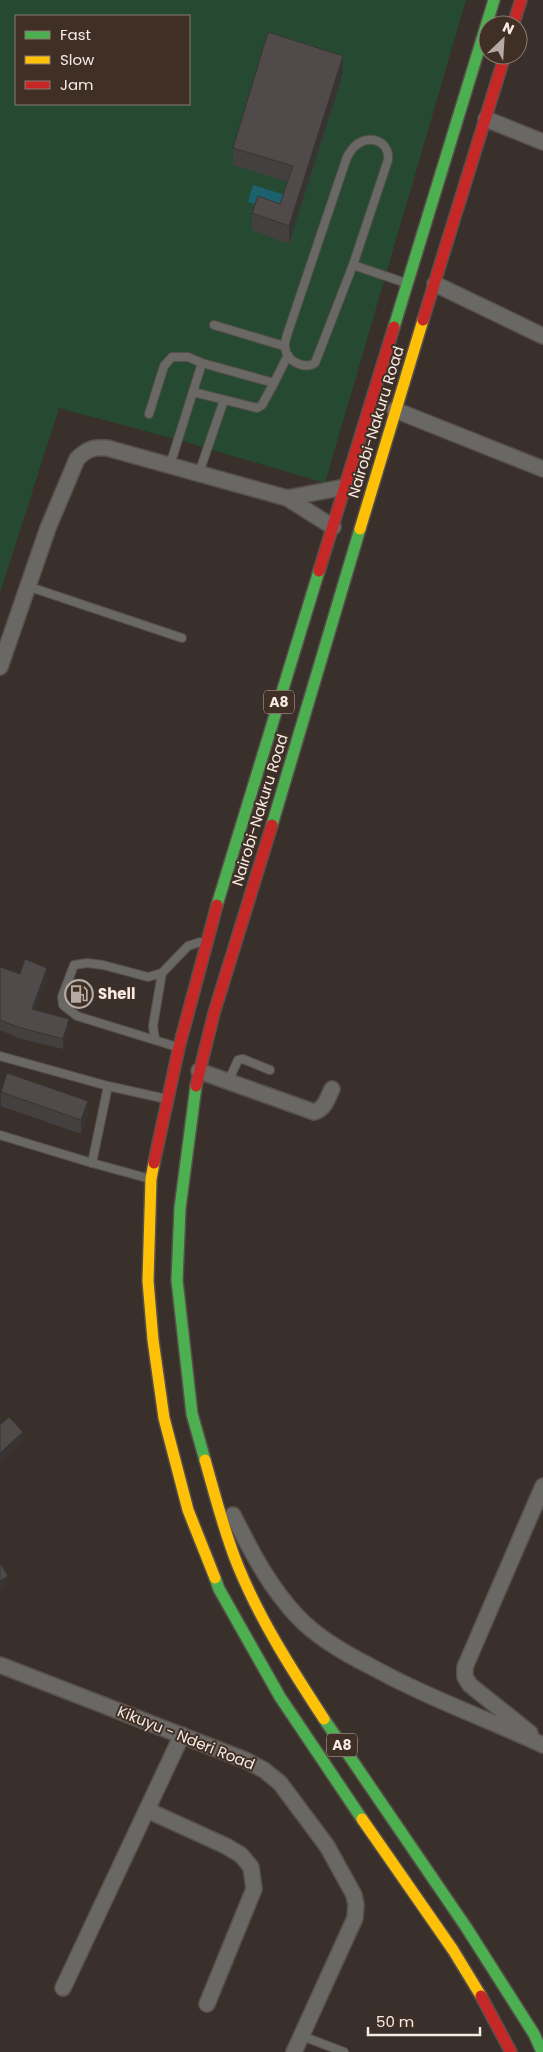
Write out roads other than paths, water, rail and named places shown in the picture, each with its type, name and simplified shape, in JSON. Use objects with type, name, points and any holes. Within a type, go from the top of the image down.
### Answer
[{"type":"highway","name":"A8","points":[[494,0],[208,939],[179,1047],[151,1179],[148,1281],[153,1340],[164,1418],[188,1510],[220,1589],[280,1697],[453,1950],[481,1996],[511,2052]]},
{"type":"highway","points":[[516,15],[521,0]]},
{"type":"highway","name":"Nairobi-Nakuru Road","points":[[192,1414],[177,1280],[181,1199],[193,1098],[199,1071],[214,1012],[256,880],[395,410],[501,65]]},
{"type":"highway","name":"A8","points":[[192,1414],[238,1565],[279,1646],[329,1727],[536,2031],[542,2052]]},
{"type":"street","points":[[486,119],[543,142]]},
{"type":"street","points":[[435,284],[543,336]]},
{"type":"street","points":[[395,410],[543,469]]},
{"type":"street","points":[[0,667],[48,528],[77,460],[85,450],[99,447],[108,448],[287,498],[332,527]]},
{"type":"street","points":[[287,498],[345,487]]},
{"type":"street","points":[[199,1071],[314,1112],[321,1110],[332,1089]]},
{"type":"street","points":[[192,1414],[222,1492],[252,1554],[298,1618],[339,1649],[417,1691],[543,1744]]},
{"type":"street","points":[[543,1486],[465,1667],[465,1677],[470,1685],[543,1744]]},
{"type":"street","name":"Kikuyu - Nderi Road","points":[[0,1665],[245,1760],[264,1770],[280,1783],[327,1846],[354,1895],[356,1905],[355,1918],[294,2052]]},
{"type":"street","points":[[63,1988],[182,1735]]},
{"type":"street","points":[[147,1810],[226,1846],[241,1855],[251,1867],[254,1889],[207,2004]]},
{"type":"lane","points":[[367,139],[386,146],[389,153],[353,265],[315,363],[310,366],[303,366],[294,362],[288,356],[284,346],[347,158],[353,147],[367,139]]},
{"type":"lane","points":[[353,265],[407,284]]},
{"type":"lane","points":[[214,325],[284,346]]},
{"type":"lane","points":[[149,414],[159,380],[168,360],[179,356],[274,383]]},
{"type":"lane","points":[[193,392],[257,408],[262,406],[288,356]]},
{"type":"lane","points":[[170,465],[202,363]]},
{"type":"lane","points":[[199,473],[224,400]]},
{"type":"lane","points":[[27,586],[182,638]]},
{"type":"lane","points":[[179,1047],[77,1016],[63,1005],[62,997],[74,965],[87,963],[103,965],[148,977],[162,973],[188,946],[208,939]]},
{"type":"lane","points":[[155,1040],[153,1026],[162,973]]},
{"type":"lane","points":[[0,1056],[108,1086],[167,1099]]},
{"type":"lane","points":[[228,1082],[238,1060],[243,1059],[270,1070]]},
{"type":"lane","points":[[92,1163],[108,1086]]},
{"type":"lane","points":[[0,1135],[151,1179]]},
{"type":"lane","points":[[302,2036],[344,2052]]},
{"type":"water","points":[[253,185],[285,195],[280,212],[248,202]]},
{"type":"place","name":"Shell","points":[[79,994]]}]
